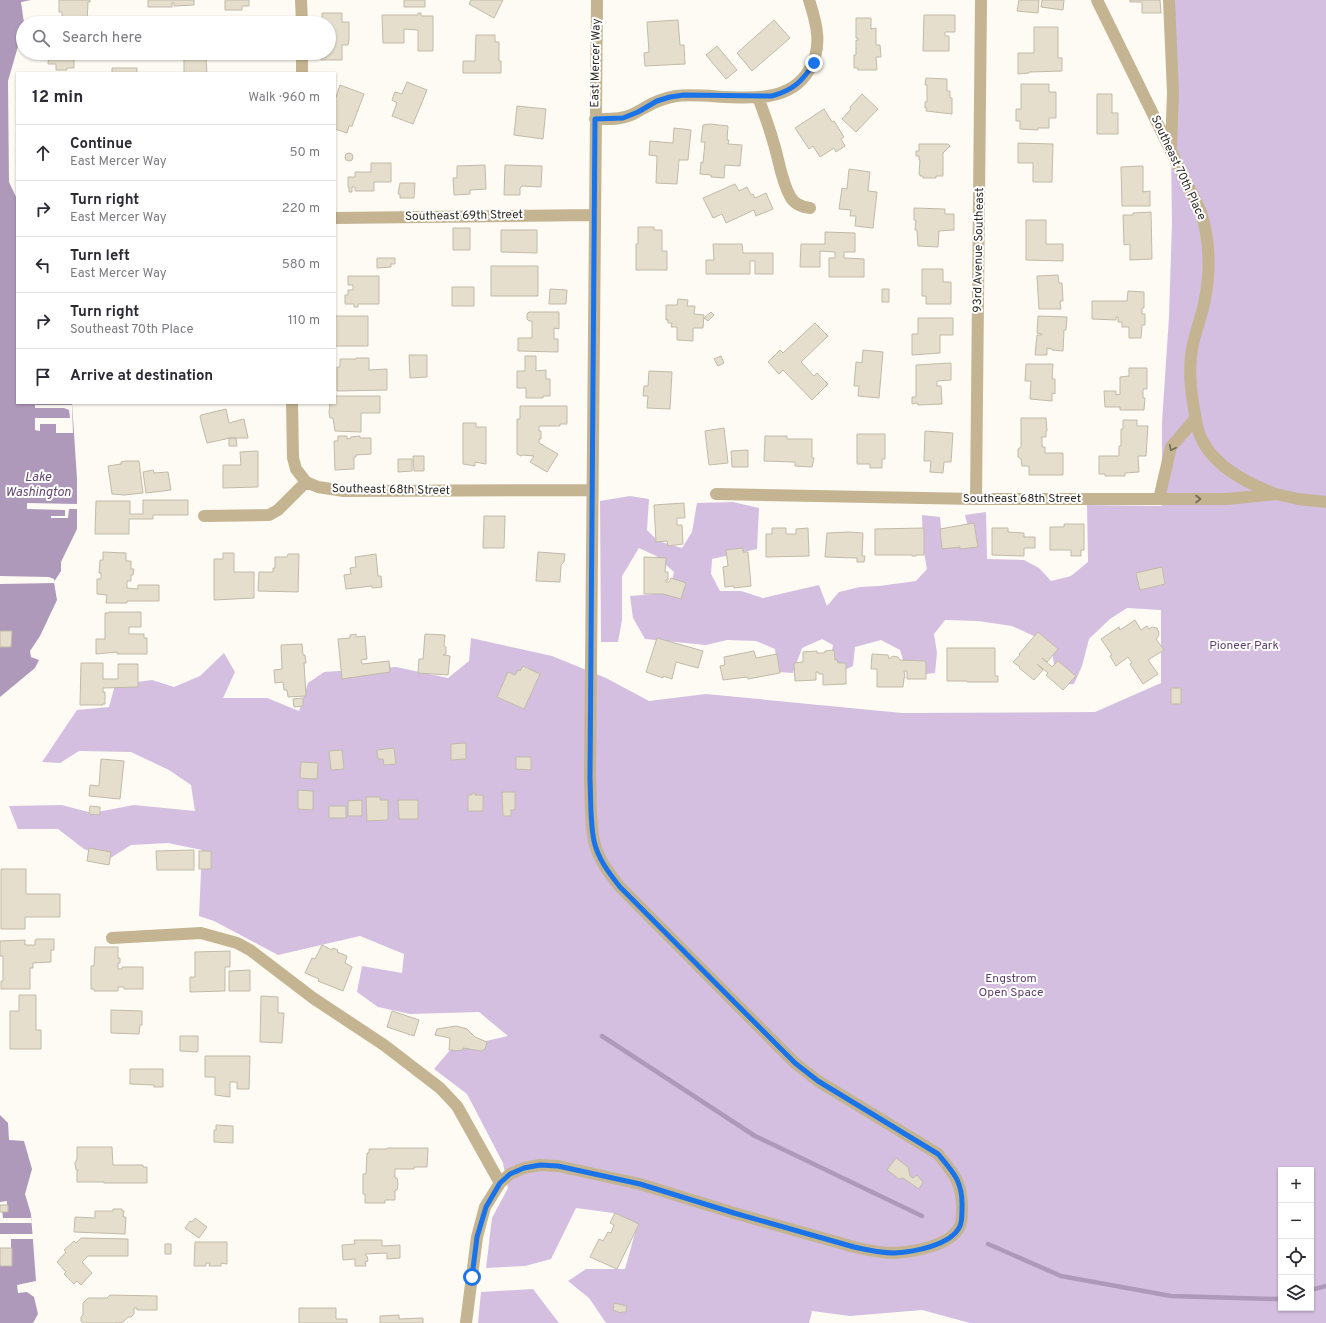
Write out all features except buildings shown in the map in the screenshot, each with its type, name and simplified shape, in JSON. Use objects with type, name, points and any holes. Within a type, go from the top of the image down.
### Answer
[{"type":"street","points":[[301,0],[302,16]]},
{"type":"street","name":"East Mercer Way","points":[[466,1323],[477,1237],[486,1207],[500,1183],[510,1174],[524,1168],[540,1165],[558,1166],[640,1184],[734,1213],[854,1247],[893,1253],[916,1250],[944,1241],[960,1226],[962,1213],[960,1187],[953,1172],[938,1154],[818,1081],[795,1063],[620,887],[608,872],[599,855],[594,841],[590,779],[597,0]]},
{"type":"street","points":[[595,119],[631,116],[657,101],[684,95],[758,97],[772,96],[785,92],[797,85],[806,75],[814,63],[818,49],[818,34],[810,0]]},
{"type":"street","name":"93rd Avenue Southeast","points":[[976,499],[982,0]]},
{"type":"street","name":"Southeast 70th Place","points":[[1097,0],[1201,212],[1208,241],[1209,259],[1206,291],[1192,348],[1190,368],[1191,391],[1199,434],[1207,448],[1218,460],[1235,474],[1254,486],[1276,494]]},
{"type":"street","points":[[1169,0],[1173,93],[1171,151]]},
{"type":"street","points":[[302,60],[302,72]]},
{"type":"street","points":[[758,97],[790,197],[796,204],[810,208]]},
{"type":"street","name":"Southeast 69th Street","points":[[336,218],[594,215]]},
{"type":"street","points":[[204,516],[269,515],[278,510],[306,482],[296,469],[293,458],[292,404]]},
{"type":"street","points":[[1159,499],[1171,447],[1196,418]]},
{"type":"street","name":"Southeast 68th Street","points":[[306,482],[318,487],[344,491],[592,490]]},
{"type":"street","name":"Southeast 68th Street","points":[[716,494],[976,499],[1227,499],[1276,494],[1298,499],[1326,502]]},
{"type":"street","points":[[112,938],[201,933],[236,942],[250,950],[313,998],[384,1045],[440,1088],[457,1106],[500,1183]]},
{"type":"green space","points":[[1173,0],[1326,0],[1326,1323],[970,1323],[922,1310],[850,1316],[812,1311],[809,1323],[606,1323],[589,1298],[568,1281],[586,1269],[625,1269],[635,1233],[613,1213],[576,1208],[551,1259],[525,1266],[486,1268],[492,1218],[508,1188],[503,1163],[467,1094],[434,1069],[451,1049],[508,1036],[479,1012],[410,1014],[378,1007],[357,992],[362,966],[402,973],[404,954],[360,936],[278,955],[214,921],[199,916],[202,850],[168,843],[131,845],[109,859],[84,849],[58,829],[18,829],[9,806],[62,805],[92,813],[134,805],[195,811],[191,785],[169,770],[131,752],[79,751],[60,763],[42,762],[77,710],[109,707],[115,685],[152,680],[174,687],[200,676],[224,653],[235,672],[223,698],[267,698],[299,711],[308,683],[324,672],[396,667],[448,678],[469,661],[471,638],[552,656],[606,678],[649,701],[706,694],[902,713],[1095,712],[1161,683],[1161,610],[1127,608],[1110,619],[1089,639],[1082,666],[1074,684],[1057,685],[1051,644],[1012,626],[978,621],[945,620],[934,634],[937,653],[935,673],[908,676],[900,650],[881,640],[855,647],[853,666],[838,673],[829,667],[833,645],[822,639],[802,648],[793,673],[778,672],[775,649],[756,641],[727,640],[706,645],[645,639],[633,618],[630,596],[669,593],[674,572],[656,556],[639,548],[622,576],[622,620],[618,642],[601,642],[600,501],[630,496],[649,499],[647,530],[658,541],[682,548],[692,532],[697,503],[733,502],[759,508],[757,549],[712,559],[711,574],[720,591],[741,591],[763,598],[819,585],[827,606],[839,592],[860,587],[916,581],[927,569],[923,547],[922,515],[940,517],[942,539],[970,536],[965,515],[986,512],[987,559],[1024,560],[1039,568],[1051,581],[1071,576],[1088,562],[1087,505],[1162,506],[1162,422],[1169,317],[1172,223],[1171,151]]},
{"type":"green space","points":[[533,1289],[559,1323],[478,1323],[481,1292]]},
{"type":"water","name":"Lake Washington","points":[[0,0],[31,0],[21,2],[23,16],[16,16],[16,53],[8,81],[9,182],[16,197],[16,404],[72,404],[77,479],[77,529],[61,562],[61,571],[54,582],[57,600],[40,636],[30,651],[31,657],[39,660],[35,668],[0,697]]},
{"type":"water","points":[[0,1115],[8,1123],[9,1140],[24,1141],[32,1169],[25,1194],[31,1214],[36,1281],[17,1285],[18,1293],[27,1292],[34,1297],[38,1314],[33,1323],[0,1323]]},
{"type":"pier","points":[[35,405],[72,405],[73,433],[56,433],[56,424],[40,424],[40,431],[35,430],[35,418],[70,418],[69,410],[64,408],[35,408]]},
{"type":"pier","points":[[27,503],[77,504],[77,509],[69,509],[68,518],[51,518],[51,516],[65,516],[65,510],[27,509]]},
{"type":"pier","points":[[0,576],[49,577],[54,579],[55,583],[0,584]]},
{"type":"pier","points":[[7,1201],[7,1209],[2,1209],[3,1218],[31,1218],[32,1223],[0,1223],[0,1202]]},
{"type":"pier","points":[[0,1234],[33,1234],[33,1239],[11,1239],[11,1264],[0,1264]]},
{"type":"waterway","points":[[602,1036],[755,1136],[922,1216]]},
{"type":"waterway","points":[[988,1244],[1061,1276],[1171,1296],[1278,1299]]},
{"type":"waterway","points":[[1314,1289],[1326,1286]]},
{"type":"route","points":[[472,1277],[477,1237],[486,1207],[500,1183],[510,1174],[524,1168],[540,1165],[558,1166],[640,1184],[734,1213],[854,1247],[874,1251],[893,1253],[916,1250],[931,1246],[944,1241],[960,1226],[962,1213],[960,1187],[953,1172],[938,1154],[818,1081],[795,1063],[620,887],[608,872],[599,855],[594,841],[590,779],[595,119],[615,119],[631,116],[657,101],[684,95],[772,96],[785,92],[797,85],[814,63]]},
{"type":"park label","name":"Pioneer Park","points":[[1244,646]]},
{"type":"park label","name":"Engstrom Open Space","points":[[1011,986]]}]
